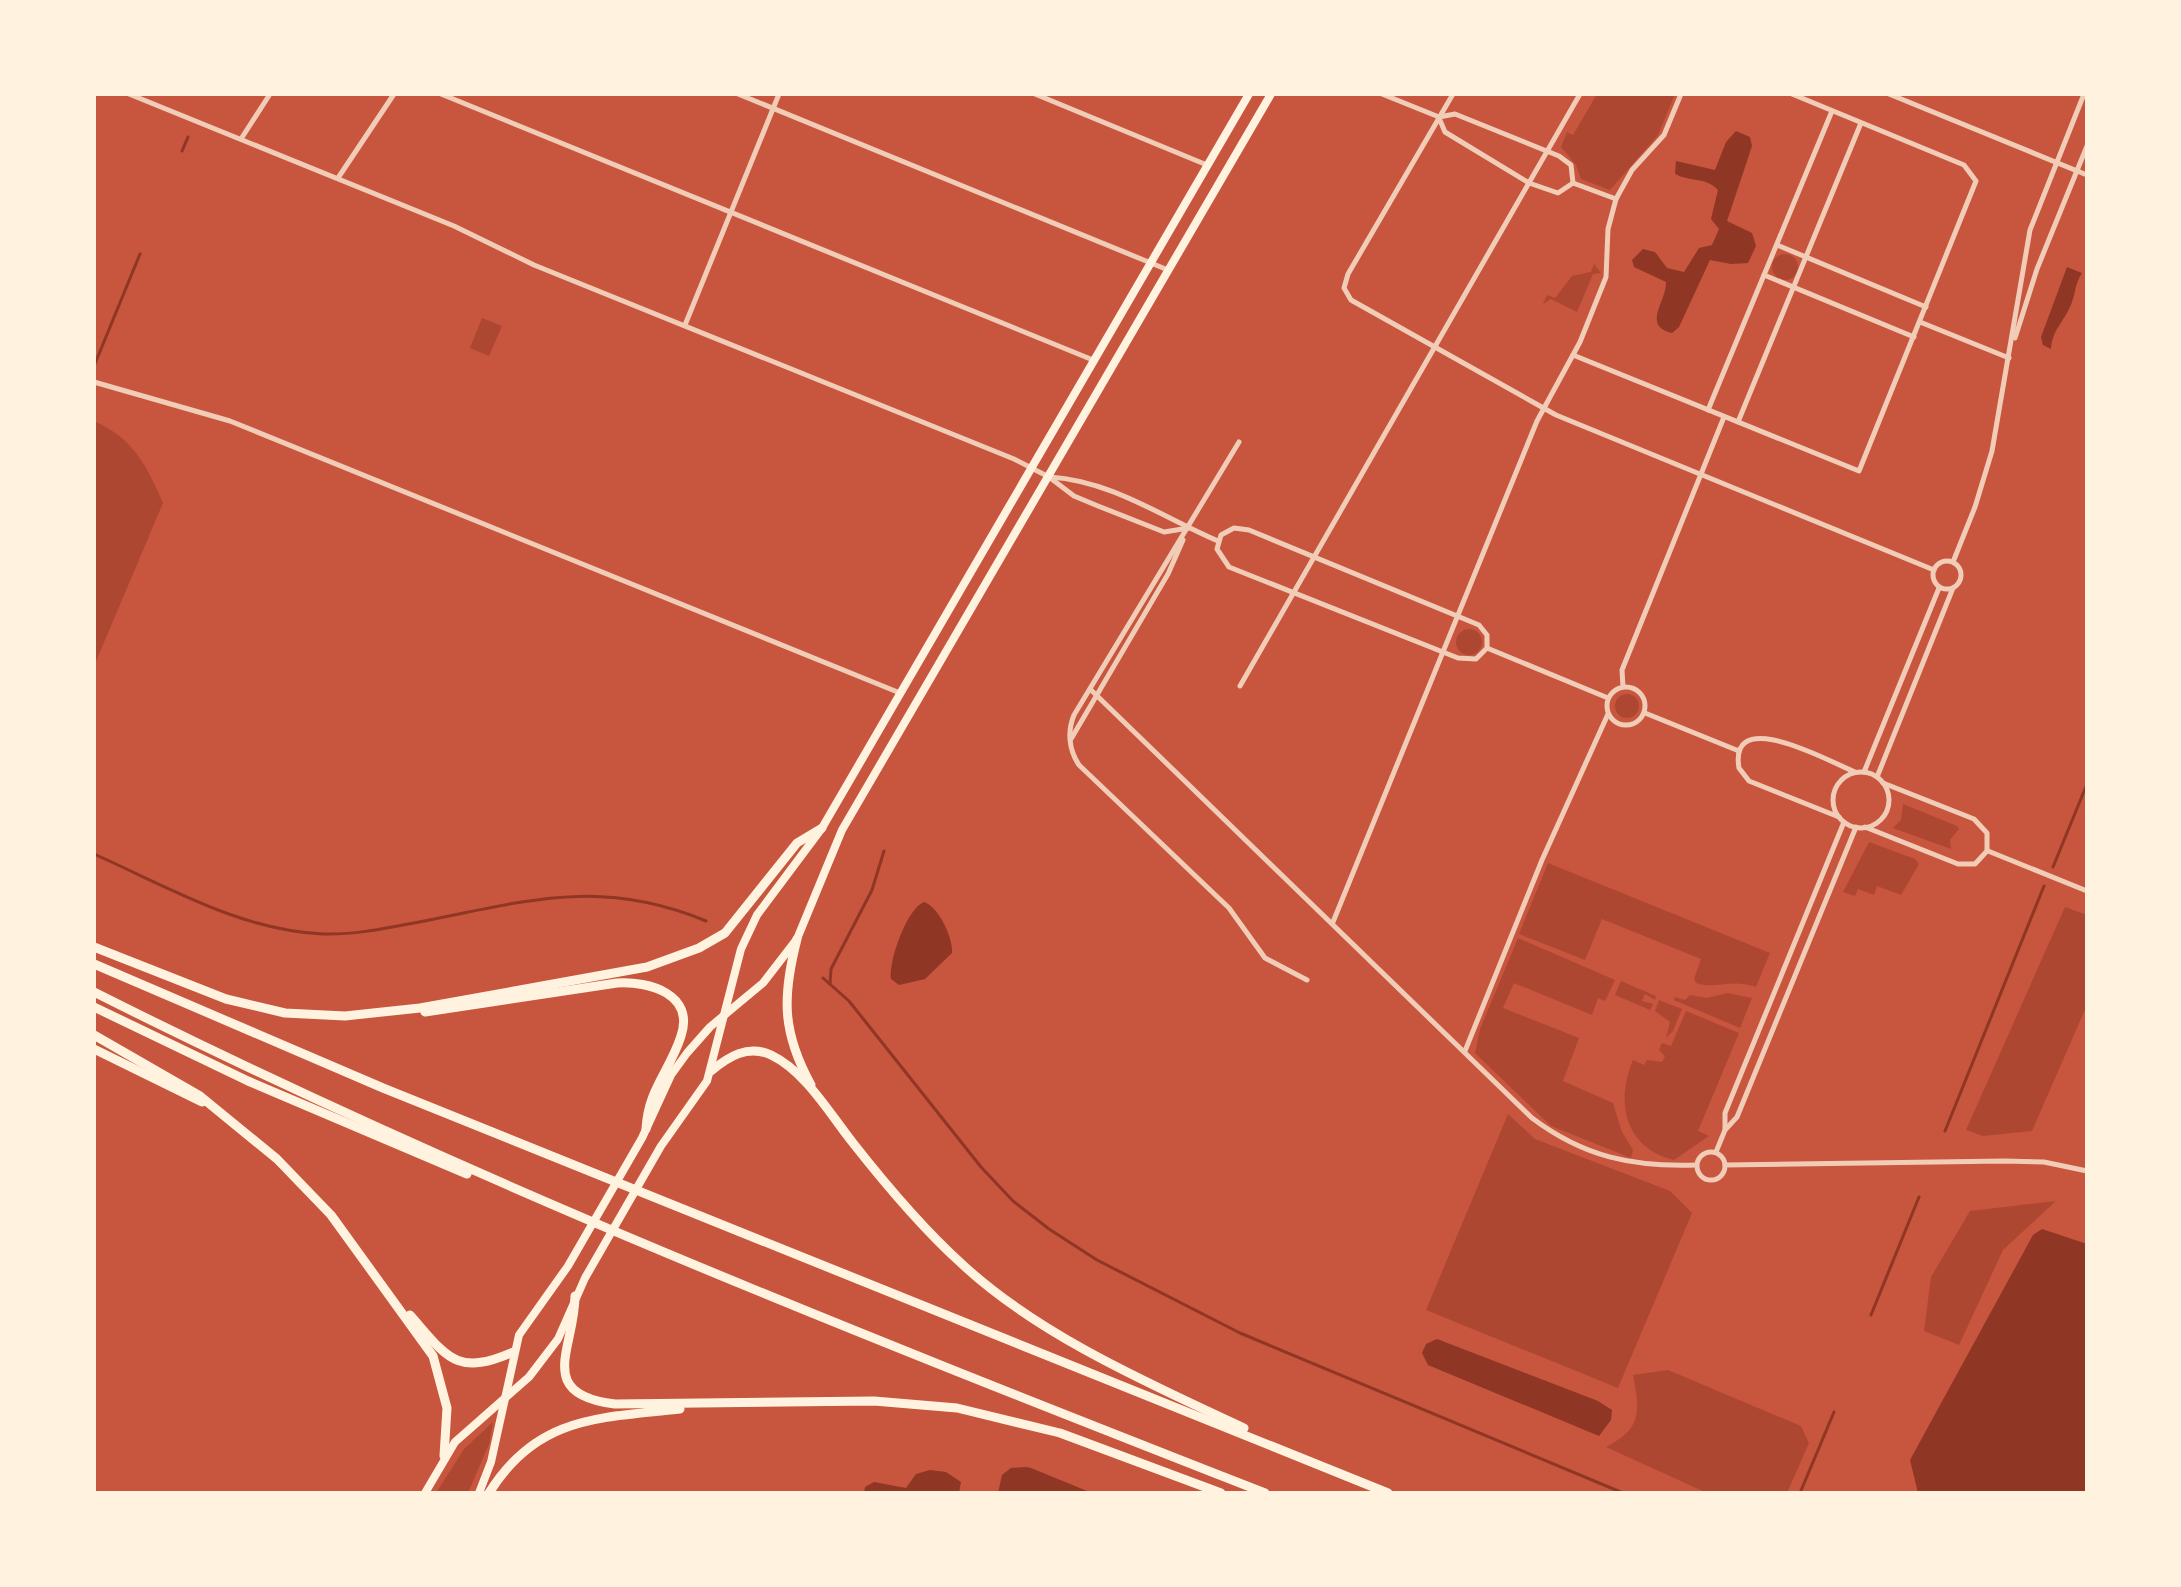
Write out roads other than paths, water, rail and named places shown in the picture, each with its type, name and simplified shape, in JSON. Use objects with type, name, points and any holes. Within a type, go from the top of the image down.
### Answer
[{"type":"highway","points":[[375,1014],[647,967],[674,959],[725,933],[797,843],[822,828]]},
{"type":"highway","points":[[797,939],[785,1002],[796,1057],[819,1099]]},
{"type":"highway","points":[[94,947],[183,983],[255,1007],[315,1016],[441,1011],[617,983],[634,982],[662,989],[674,997],[681,1011],[683,1026],[654,1090],[644,1134]]},
{"type":"highway","points":[[94,964],[368,1082],[1388,1493]]},
{"type":"highway","points":[[94,992],[309,1096],[631,1238]]},
{"type":"highway","points":[[94,1007],[388,1142],[1265,1493]]},
{"type":"highway","points":[[94,1035],[163,1072],[211,1106],[277,1159],[314,1195],[433,1356],[447,1408],[444,1456]]},
{"type":"highway","points":[[94,1049],[211,1106]]},
{"type":"highway","points":[[711,1071],[740,1052],[768,1053],[796,1075],[819,1099],[909,1210],[990,1289],[1107,1359],[1326,1468]]},
{"type":"highway","points":[[374,1274],[440,1349],[456,1360],[476,1365],[513,1352]]},
{"type":"highway","points":[[575,1296],[573,1325],[561,1364],[567,1383],[581,1397],[615,1404],[874,1401],[957,1408],[1060,1433],[1221,1493]]},
{"type":"highway","points":[[489,1493],[510,1463],[548,1432],[580,1420],[713,1405]]},
{"type":"main road","points":[[425,1493],[444,1456],[477,1419],[524,1382],[549,1354],[585,1278],[661,1146],[699,1095],[711,1071],[741,949],[757,915],[822,828],[1249,94]]},
{"type":"main road","points":[[479,1493],[491,1462],[513,1352],[528,1318],[568,1266],[644,1134],[671,1075],[687,1053],[763,983],[797,939],[842,830],[1271,94]]},
{"type":"street","points":[[129,94],[454,226],[534,265],[1014,459],[1049,477],[1074,496],[1164,532],[1189,528]]},
{"type":"street","points":[[241,139],[270,94]]},
{"type":"street","points":[[338,178],[394,94]]},
{"type":"street","points":[[441,94],[1093,360]]},
{"type":"street","points":[[738,94],[1168,270]]},
{"type":"street","points":[[685,325],[779,94]]},
{"type":"street","points":[[1035,94],[1207,165]]},
{"type":"street","points":[[1382,94],[1439,117],[1455,114],[1547,152],[1571,165],[1573,183]]},
{"type":"street","points":[[1453,94],[1348,274],[1344,288],[1351,300],[1544,409],[1934,570]]},
{"type":"street","points":[[1240,686],[1580,94]]},
{"type":"street","points":[[1333,922],[1544,409],[1573,355],[1606,277],[1608,229],[1616,199],[1632,170],[1664,135],[1681,94]]},
{"type":"street","points":[[1573,355],[1859,471],[1974,189],[1975,175],[1964,165],[1792,94]]},
{"type":"street","points":[[1889,94],[2087,175]]},
{"type":"street","points":[[1877,777],[1953,588],[1961,577],[1953,562],[1987,469],[2030,230],[2084,94]]},
{"type":"street","points":[[1708,410],[1832,111]]},
{"type":"street","points":[[1439,117],[1445,132],[1529,183],[1558,193],[1573,183]]},
{"type":"street","points":[[1738,422],[1861,123]]},
{"type":"street","points":[[2009,358],[2037,269],[2087,146]]},
{"type":"street","points":[[1573,183],[1616,199]]},
{"type":"street","points":[[1777,245],[1926,307]]},
{"type":"street","points":[[1764,275],[1914,337]]},
{"type":"street","points":[[1920,322],[2009,358]]},
{"type":"street","points":[[94,382],[230,421],[900,693]]},
{"type":"street","points":[[1623,687],[1622,670],[1724,417]]},
{"type":"street","points":[[1239,442],[1189,528],[1159,570],[1072,721],[1073,756],[1229,908],[1265,958],[1307,980]]},
{"type":"street","points":[[1049,477],[1084,480],[1170,515],[1218,541]]},
{"type":"street","points":[[1071,739],[1168,574],[1189,528]]},
{"type":"street","points":[[1240,528],[1313,555],[1484,629],[1487,648],[1482,656],[1467,661],[1442,653],[1229,567],[1218,554],[1218,541],[1226,530],[1240,528]]},
{"type":"street","points":[[1939,588],[1934,581],[1934,570],[1940,563],[1953,562]]},
{"type":"street","points":[[1939,588],[1953,588]]},
{"type":"street","points":[[1864,772],[1939,588]]},
{"type":"street","points":[[1487,648],[1608,698]]},
{"type":"street","points":[[1608,698],[1623,687],[1636,690],[1642,696],[1645,713]]},
{"type":"street","points":[[1090,689],[1532,1118],[1562,1137],[1622,1162],[1654,1166],[1696,1165]]},
{"type":"street","points":[[1464,1052],[1542,860],[1608,714],[1608,698]]},
{"type":"street","points":[[1608,714],[1625,725],[1636,723],[1645,713]]},
{"type":"street","points":[[1645,713],[1739,751]]},
{"type":"street","points":[[1865,827],[1958,864],[1975,864],[1987,851],[1987,833],[1974,819],[1883,783],[1877,777],[1855,772],[1766,737],[1749,740],[1739,751],[1739,768],[1749,781],[1839,817],[1856,827],[1878,822],[1887,810],[1888,796],[1883,783]]},
{"type":"street","points":[[1839,817],[1833,793],[1839,782],[1855,772]]},
{"type":"street","points":[[1725,1130],[1725,1113],[1844,822]]},
{"type":"street","points":[[1716,1152],[1725,1130],[1737,1117],[1856,827]]},
{"type":"street","points":[[1987,851],[2087,891]]},
{"type":"street","points":[[1696,1165],[1704,1153],[1716,1152]]},
{"type":"street","points":[[1716,1152],[1725,1165]]},
{"type":"street","points":[[1725,1165],[2005,1161],[2044,1162],[2087,1171]]},
{"type":"street","points":[[1696,1165],[1700,1176],[1711,1180],[1721,1175],[1725,1165]]},
{"type":"waterway","points":[[182,151],[188,137]]},
{"type":"waterway","points":[[94,366],[140,254]]},
{"type":"waterway","points":[[2053,867],[2087,784]]},
{"type":"waterway","points":[[830,984],[831,969],[872,890],[884,851]]},
{"type":"waterway","points":[[94,854],[205,905],[263,925],[293,931],[323,934],[359,932],[529,901],[597,896],[668,908],[706,921]]},
{"type":"waterway","points":[[1945,1131],[2044,886]]},
{"type":"waterway","points":[[823,978],[849,1001],[981,1167],[1013,1201],[1097,1260],[1240,1333],[1623,1493]]},
{"type":"waterway","points":[[1871,1315],[1919,1197]]},
{"type":"waterway","points":[[1800,1493],[1834,1412]]}]
